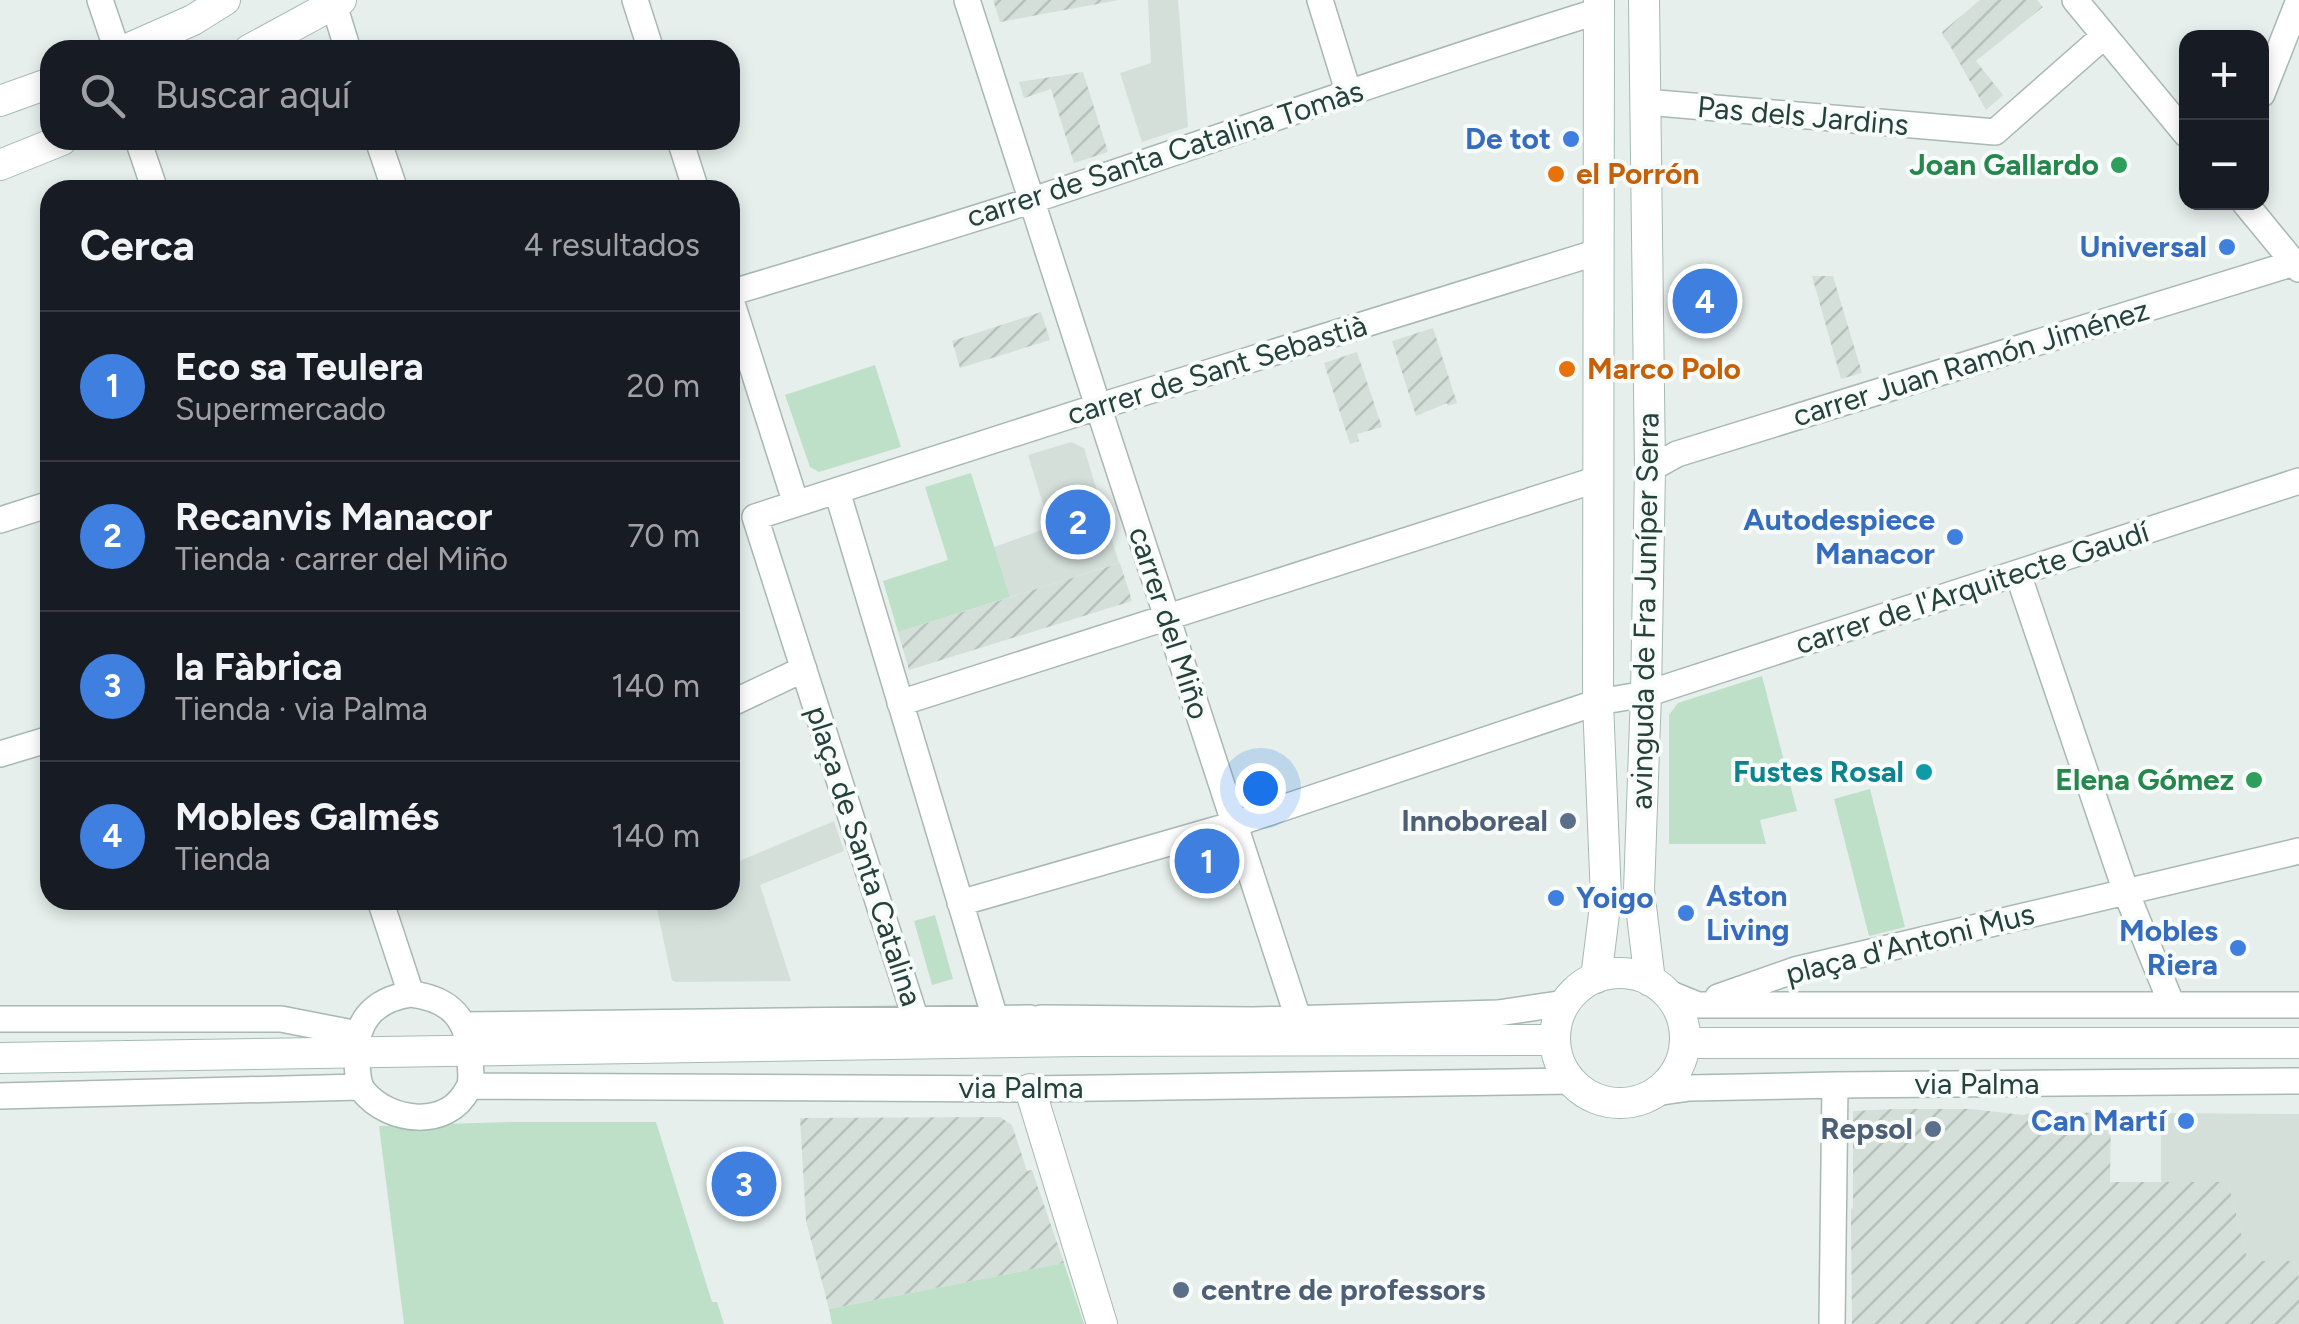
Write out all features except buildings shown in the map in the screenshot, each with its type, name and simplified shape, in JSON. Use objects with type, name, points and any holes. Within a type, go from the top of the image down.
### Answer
[{"type":"main road","points":[[148,40],[225,0]]},
{"type":"main road","name":"avinguda de Fra Juníper Serra","points":[[1650,2],[1646,102],[1650,469],[1638,890],[1658,987]]},
{"type":"main road","points":[[268,40],[338,3]]},
{"type":"main road","name":"avinguda de Fra Juníper Serra","points":[[1596,978],[1606,898],[1598,702],[1599,5]]},
{"type":"main road","points":[[0,100],[40,86]]},
{"type":"main road","points":[[0,165],[40,149]]},
{"type":"main road","points":[[1614,974],[1634,975],[1658,987],[1677,1007],[1684,1025],[1679,1066],[1669,1081],[1641,1100],[1607,1102],[1589,1095],[1571,1081],[1560,1064],[1555,1040],[1565,1004],[1576,990],[1596,978],[1614,974]]},
{"type":"main road","points":[[0,1058],[467,1037],[1010,1044],[1555,1040]]},
{"type":"main road","name":"via Palma","points":[[1684,1043],[2299,1043]]},
{"type":"main road","points":[[1030,1089],[1102,1324]]},
{"type":"street","points":[[100,0],[114,40]]},
{"type":"street","points":[[635,0],[648,40]]},
{"type":"street","name":"carrer del Miño","points":[[967,0],[1298,1018]]},
{"type":"street","points":[[1320,0],[1349,94]]},
{"type":"street","points":[[2269,76],[2299,0]]},
{"type":"street","points":[[338,3],[346,40]]},
{"type":"street","name":"carrer de Santa Catalina Tomàs","points":[[740,292],[1349,94],[1599,5]]},
{"type":"street","points":[[2091,13],[2179,125]]},
{"type":"street","name":"Pas dels Jardins","points":[[1646,102],[1995,132],[2091,13]]},
{"type":"street","points":[[141,150],[152,180]]},
{"type":"street","points":[[381,150],[392,180]]},
{"type":"street","points":[[683,150],[693,180]]},
{"type":"street","points":[[2251,210],[2297,266]]},
{"type":"street","name":"carrer de Sant Sebastià","points":[[836,491],[1598,252]]},
{"type":"street","name":"carrer Juan Ramón Jiménez","points":[[1650,469],[1696,448],[2297,266]]},
{"type":"street","points":[[740,327],[796,504]]},
{"type":"street","points":[[900,703],[1598,480]]},
{"type":"street","name":"carrer de l'Arquitecte Gaudí","points":[[960,903],[1235,824],[1598,702],[1646,694],[2299,481]]},
{"type":"street","points":[[740,522],[836,491],[995,1018]]},
{"type":"street","points":[[0,520],[40,507]]},
{"type":"street","name":"plaça de Santa Catalina","points":[[755,517],[916,1020],[995,1018]]},
{"type":"street","points":[[2018,574],[2126,892],[2172,1004]]},
{"type":"street","points":[[740,699],[804,669]]},
{"type":"street","points":[[0,754],[40,742]]},
{"type":"street","name":"plaça d'Antoni Mus","points":[[1698,1004],[1795,970],[2299,851]]},
{"type":"street","points":[[383,910],[411,994]]},
{"type":"street","points":[[1658,987],[1698,1004],[2299,1004]]},
{"type":"street","points":[[395,996],[427,996],[442,1002],[455,1012],[467,1037],[471,1086],[449,1108],[412,1118],[398,1116],[376,1105],[360,1087],[357,1043],[364,1021],[380,1004],[395,996]]},
{"type":"street","name":"via Palma","points":[[995,1018],[1253,1020],[1498,1014],[1565,1004]]},
{"type":"street","name":"via Palma","points":[[1030,1018],[1082,1041]]},
{"type":"street","points":[[0,1019],[281,1019],[357,1043]]},
{"type":"street","points":[[467,1037],[916,1020]]},
{"type":"street","name":"via Palma","points":[[471,1086],[1030,1089],[1571,1081]]},
{"type":"street","name":"via Palma","points":[[1655,1093],[1690,1088],[1835,1085],[2299,1081]]},
{"type":"street","points":[[1832,1324],[1835,1085]]},
{"type":"street","points":[[0,1096],[360,1087]]},
{"type":"shaded area","points":[[993,0],[1119,0],[1000,22]]},
{"type":"shaded area","points":[[1148,0],[1178,0],[1188,127],[1142,142],[1120,73],[1151,63]]},
{"type":"shaded area","points":[[1980,0],[2037,0],[2043,7],[1976,61],[2003,95],[1986,110],[1942,32]]},
{"type":"shaded area","points":[[1083,72],[1108,152],[1074,163],[1051,89],[1024,98],[1019,82]]},
{"type":"shaded area","points":[[1812,276],[1833,276],[1862,373],[1841,379]]},
{"type":"shaded area","points":[[1041,312],[1050,340],[960,368],[952,341]]},
{"type":"shaded area","points":[[1433,328],[1457,403],[1447,403],[1416,416],[1392,341]]},
{"type":"shaded area","points":[[1357,352],[1382,427],[1357,434],[1359,441],[1350,444],[1324,363]]},
{"type":"shaded area","points":[[1071,442],[1084,448],[1119,563],[1010,597],[994,547],[1050,527],[1028,455]]},
{"type":"shaded area","points":[[1120,563],[1132,601],[909,670],[898,632]]},
{"type":"shaded area","points":[[834,821],[844,851],[760,885],[791,981],[675,982],[657,910],[740,910],[740,861]]},
{"type":"shaded area","points":[[1971,1109],[2023,1115],[2111,1113],[2110,1182],[2228,1182],[2248,1261],[2294,1261],[2299,1279],[2299,1324],[1852,1324],[1853,1111]]},
{"type":"shaded area","points":[[2161,1113],[2299,1114],[2299,1279],[2294,1261],[2248,1261],[2228,1182],[2161,1182]]},
{"type":"shaded area","points":[[1000,1117],[1012,1125],[1027,1171],[1032,1170],[1064,1263],[829,1309],[806,1221],[800,1118]]},
{"type":"green space","points":[[875,365],[901,447],[819,472],[810,467],[785,395]]},
{"type":"green space","points":[[971,473],[1010,597],[898,632],[883,581],[948,560],[925,487]]},
{"type":"green space","points":[[1762,676],[1797,811],[1760,820],[1766,844],[1669,844],[1669,715],[1678,703]]},
{"type":"green space","points":[[1870,789],[1905,927],[1869,936],[1834,799]]},
{"type":"green space","points":[[935,915],[953,979],[932,985],[914,921]]},
{"type":"green space","points":[[656,1122],[712,1302],[717,1302],[724,1324],[404,1324],[379,1126]]},
{"type":"green space","points":[[1064,1263],[1084,1324],[832,1324],[829,1309]]},
{"type":"place","name":"De tot","points":[[1571,139]]},
{"type":"place","name":"Joan Gallardo","points":[[2119,165]]},
{"type":"place","name":"el Porrón","points":[[1556,174]]},
{"type":"place","name":"Universal","points":[[2227,247]]},
{"type":"place","name":"Mobles Galmés","points":[[1705,301]]},
{"type":"place","name":"Marco Polo","points":[[1567,369]]},
{"type":"place","name":"Recanvis Manacor","points":[[1078,522]]},
{"type":"place","name":"Autodespiece Manacor","points":[[1955,537]]},
{"type":"place","name":"Fustes Rosal","points":[[1924,772]]},
{"type":"place","name":"Elena Gómez","points":[[2254,780]]},
{"type":"place","name":"Innoboreal","points":[[1568,821]]},
{"type":"place","name":"Eco sa Teulera","points":[[1207,861]]},
{"type":"place","name":"Yoigo","points":[[1556,898]]},
{"type":"place","name":"Aston Living","points":[[1686,913]]},
{"type":"place","name":"Mobles Riera","points":[[2238,948]]},
{"type":"place","name":"Can Martí","points":[[2186,1121]]},
{"type":"place","name":"Repsol","points":[[1933,1129]]},
{"type":"place","name":"la Fàbrica","points":[[744,1184]]},
{"type":"place","name":"centre de professors","points":[[1181,1290]]}]
